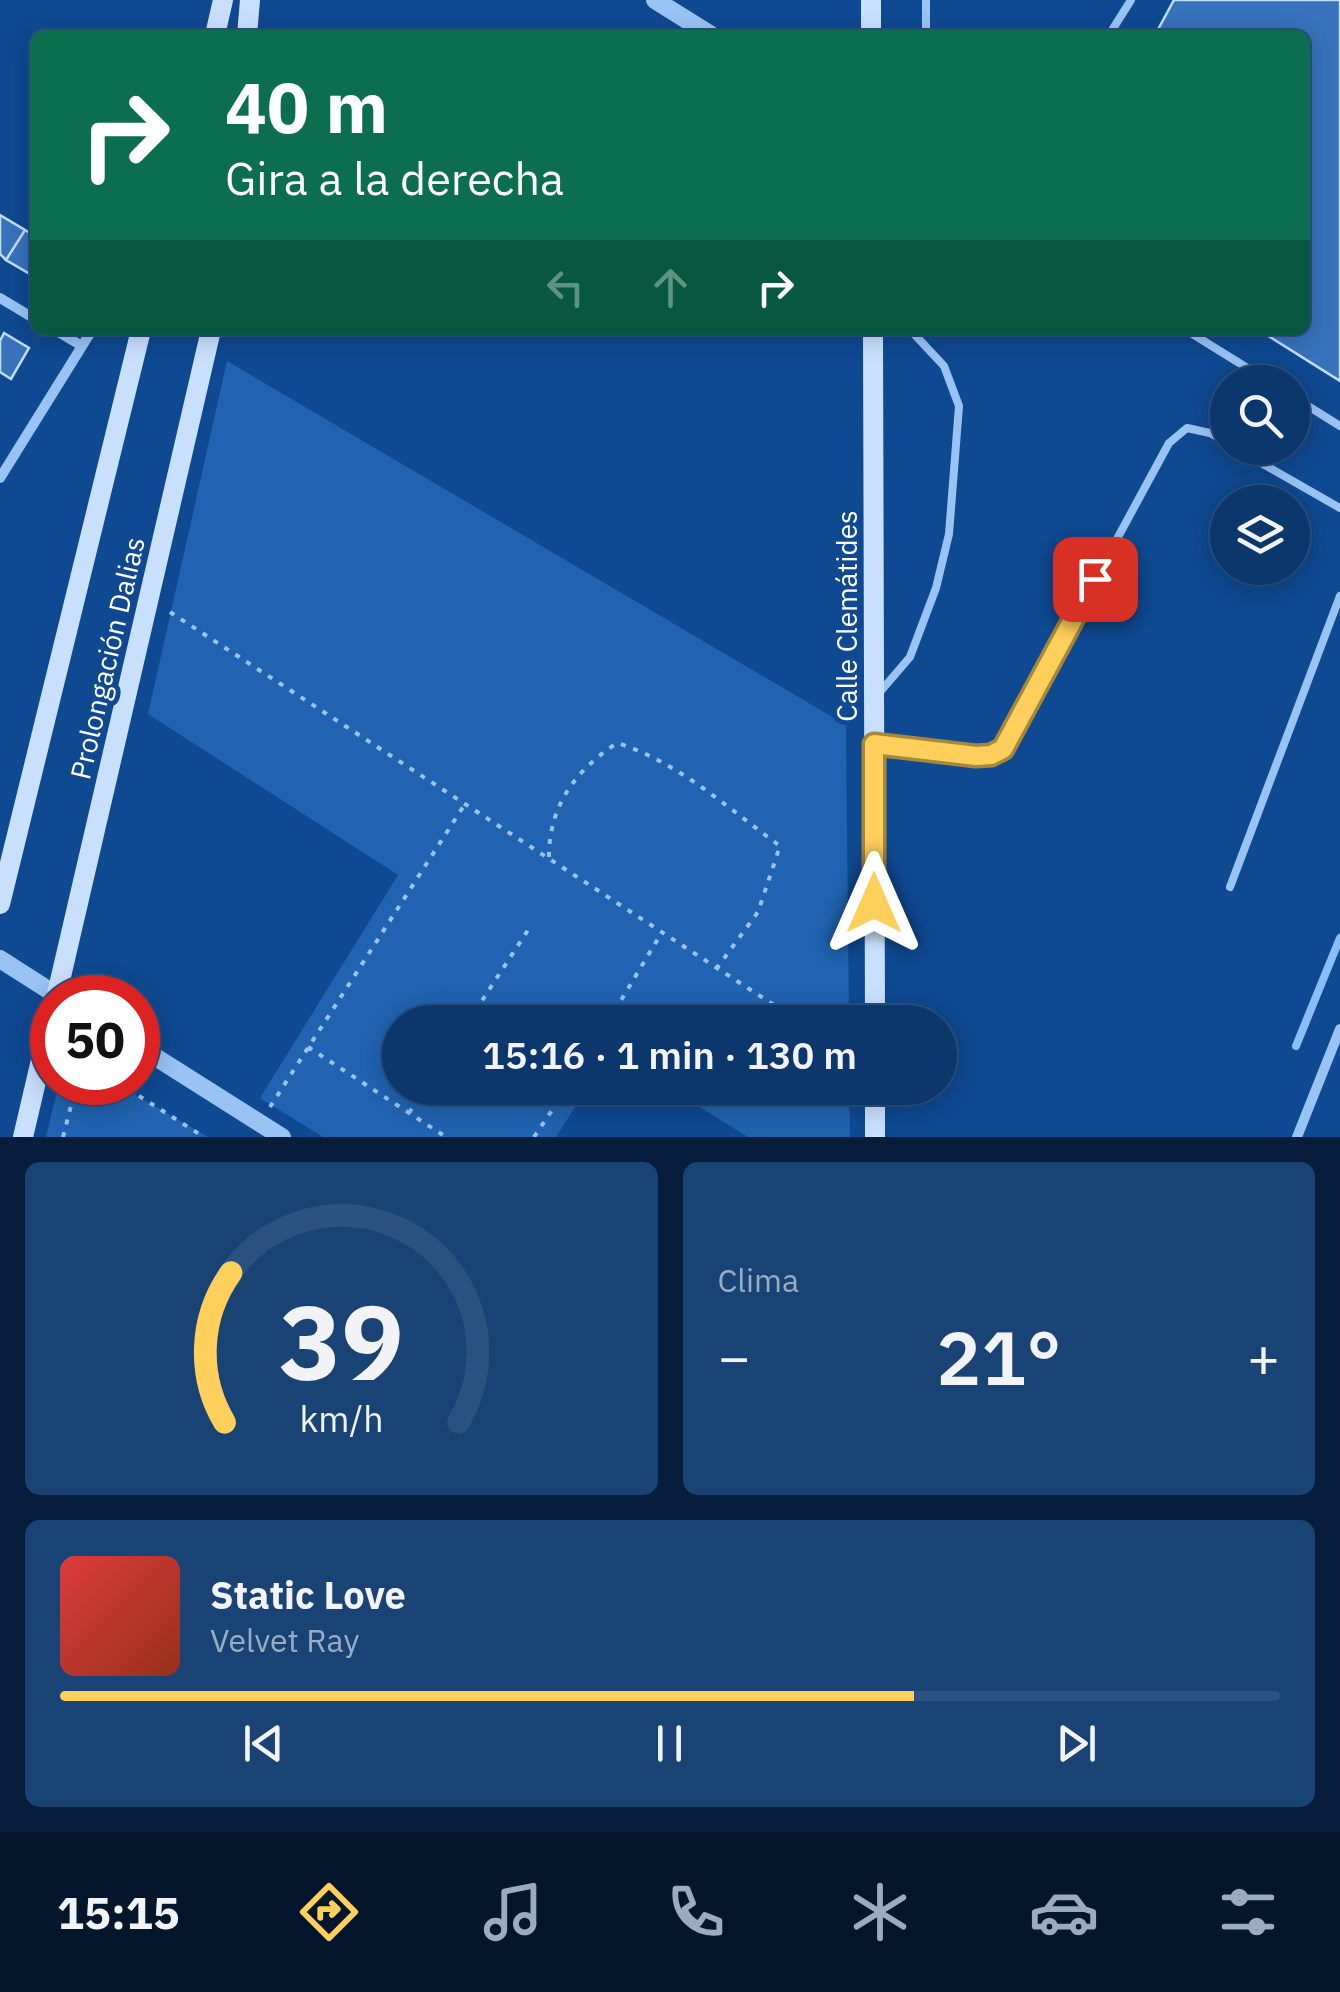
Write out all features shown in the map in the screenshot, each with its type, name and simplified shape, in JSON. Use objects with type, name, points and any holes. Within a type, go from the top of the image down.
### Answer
[{"type":"main road","points":[[215,30],[224,0]]},
{"type":"main road","points":[[247,30],[250,0]]},
{"type":"main road","points":[[870,0],[871,30]]},
{"type":"main road","name":"Prolongación Dalias","points":[[0,904],[139,335]]},
{"type":"main road","name":"Prolongación Dalias","points":[[62,975],[210,335]]},
{"type":"main road","name":"Calle Clemátides","points":[[873,335],[874,1005]]},
{"type":"main road","name":"Prolongación Dalias","points":[[22,1137],[30,1105]]},
{"type":"main road","points":[[874,1105],[875,1137]]},
{"type":"street","points":[[655,0],[703,30]]},
{"type":"street","points":[[0,298],[30,316]]},
{"type":"street","points":[[63,335],[82,346]]},
{"type":"street","points":[[0,478],[89,335]]},
{"type":"street","points":[[0,959],[30,982]]},
{"type":"street","points":[[1297,1137],[1340,1029]]},
{"type":"street","points":[[160,1060],[282,1137]]},
{"type":"lane","points":[[926,0],[926,30]]},
{"type":"lane","points":[[1112,30],[1131,0]]},
{"type":"lane","points":[[874,700],[910,657],[936,588],[949,534],[959,406],[944,366],[916,335]]},
{"type":"lane","points":[[1194,335],[1243,365]]},
{"type":"lane","points":[[1310,407],[1340,426]]},
{"type":"lane","points":[[874,744],[976,756],[1003,749],[1169,442],[1187,428],[1210,434]]},
{"type":"lane","points":[[1265,465],[1340,508]]},
{"type":"lane","points":[[1230,887],[1340,596]]},
{"type":"path","points":[[149,598],[774,1005]]},
{"type":"path","points":[[548,857],[549,835],[559,806],[587,763],[617,743],[640,750],[677,772],[780,846],[758,912],[717,968]]},
{"type":"path","points":[[260,1123],[465,804]]},
{"type":"path","points":[[479,1005],[530,926]]},
{"type":"path","points":[[618,1005],[662,932]]},
{"type":"path","points":[[308,1048],[446,1137]]},
{"type":"path","points":[[62,1137],[71,1105]]},
{"type":"path","points":[[153,1105],[204,1137]]},
{"type":"path","points":[[409,1113],[414,1105]]},
{"type":"path","points":[[534,1137],[556,1105]]},
{"type":"shaded area","points":[[227,361],[846,725],[849,1005],[382,1005],[382,1105],[576,1105],[556,1137],[323,1137],[260,1098],[398,875],[148,714]]},
{"type":"shaded area","points":[[54,1105],[153,1105],[208,1137],[46,1137]]},
{"type":"shaded area","points":[[696,1105],[849,1105],[850,1137],[748,1137]]},
{"type":"building","points":[[1174,0],[1340,0],[1340,381],[1267,335],[1310,335],[1310,30],[1158,30]]},
{"type":"building","points":[[0,215],[25,230],[6,260],[0,254]]},
{"type":"building","points":[[25,230],[30,233],[30,274],[6,260]]},
{"type":"building","points":[[4,333],[29,348],[11,379],[0,372],[0,341]]},
{"type":"waterway","points":[[1296,1046],[1340,938]]},
{"type":"route","points":[[874,903],[874,744],[976,756],[1003,749],[1095,579]]}]
